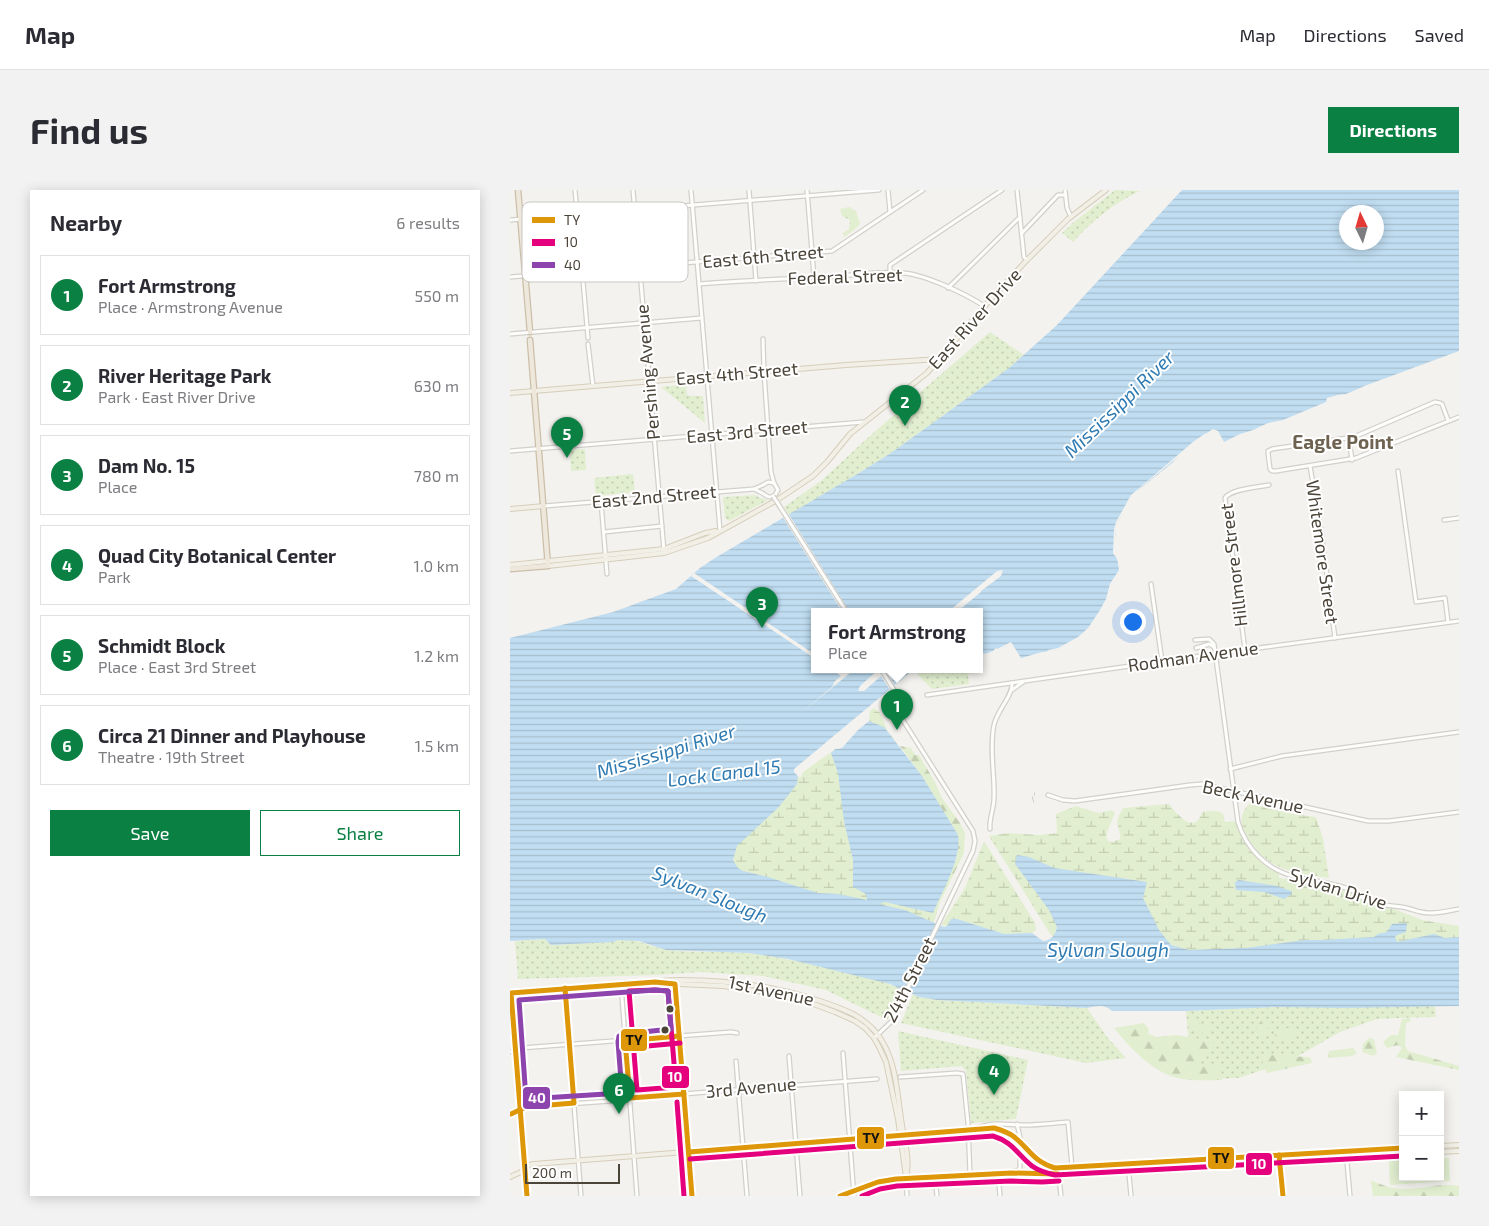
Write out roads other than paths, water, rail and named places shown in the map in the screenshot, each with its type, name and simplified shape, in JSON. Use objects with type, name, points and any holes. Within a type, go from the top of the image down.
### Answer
[{"type":"highway","points":[[518,190],[522,233]]},
{"type":"highway","points":[[526,282],[530,332]]},
{"type":"highway","points":[[510,569],[548,564],[530,340]]},
{"type":"main road","name":"East River Drive","points":[[510,565],[548,564],[664,551],[705,533],[720,530],[777,500],[813,476],[828,462],[846,438],[920,379],[1027,260],[1071,217],[1106,190]]},
{"type":"main road","name":"East 4th Street","points":[[510,393],[940,359]]},
{"type":"main road","points":[[510,509],[544,506]]},
{"type":"main road","name":"1st Avenue","points":[[510,993],[663,980],[675,982],[734,982],[768,987],[829,1004],[855,1015],[869,1025],[876,1036]]},
{"type":"main road","name":"24th Street","points":[[876,1036],[887,1049],[891,1060],[907,1165],[906,1178]]},
{"type":"main road","points":[[510,1177],[519,1173],[528,1165],[534,1164],[994,1128],[1005,1130],[1015,1137],[1039,1162],[1049,1167],[1058,1168],[1399,1148]]},
{"type":"main road","points":[[1444,1146],[1459,1145]]},
{"type":"main road","points":[[1444,1152],[1459,1151]]},
{"type":"main road","points":[[840,1196],[884,1180],[906,1178],[998,1173],[1042,1175],[1128,1169],[1314,1161],[1399,1154]]},
{"type":"street","points":[[691,190],[720,530]]},
{"type":"street","points":[[749,190],[756,281]]},
{"type":"street","points":[[807,190],[814,277]]},
{"type":"street","points":[[688,206],[879,190]]},
{"type":"street","points":[[888,190],[890,213]]},
{"type":"street","name":"East 6th Street","points":[[688,263],[832,251],[923,190]]},
{"type":"street","points":[[890,272],[890,266],[1002,190]]},
{"type":"street","points":[[1018,190],[1024,257],[1027,260]]},
{"type":"street","points":[[1022,234],[1058,195],[1065,192],[1067,208],[1071,217]]},
{"type":"street","points":[[948,288],[1020,218]]},
{"type":"street","points":[[510,220],[521,219]]},
{"type":"street","name":"Federal Street","points":[[699,284],[890,272],[912,274],[948,288],[984,306]]},
{"type":"street","points":[[583,282],[588,338]]},
{"type":"street","name":"Pershing Avenue","points":[[640,282],[664,551]]},
{"type":"street","points":[[510,334],[702,318]]},
{"type":"street","points":[[754,489],[768,497],[773,496],[778,490],[771,472],[763,339]]},
{"type":"street","points":[[588,344],[593,386]]},
{"type":"street","points":[[1448,420],[1442,404],[1437,402],[1348,438],[1272,449],[1268,451],[1270,469],[1272,471],[1352,460],[1459,417]]},
{"type":"street","name":"East 3rd Street","points":[[510,451],[864,422]]},
{"type":"street","points":[[1348,438],[1352,460]]},
{"type":"street","name":"Whitemore Street","points":[[1310,466],[1321,530],[1335,638]]},
{"type":"street","points":[[1398,471],[1416,602],[1445,598],[1448,622]]},
{"type":"street","points":[[762,492],[771,472]]},
{"type":"street","points":[[765,484],[774,483]]},
{"type":"street","name":"East 2nd Street","points":[[544,506],[754,489],[765,484]]},
{"type":"street","name":"Hillmore Street","points":[[1245,650],[1225,498],[1233,492],[1269,485]]},
{"type":"street","points":[[773,496],[844,608]]},
{"type":"street","points":[[601,502],[607,574]]},
{"type":"street","points":[[1444,520],[1459,518]]},
{"type":"street","points":[[604,532],[662,526]]},
{"type":"street","points":[[1151,584],[1162,661]]},
{"type":"street","name":"Rodman Avenue","points":[[927,695],[1459,621]]},
{"type":"street","points":[[1195,640],[1209,639],[1213,642],[1214,647]]},
{"type":"street","points":[[1196,648],[1208,644],[1214,647]]},
{"type":"street","name":"Sylvan Drive","points":[[1214,647],[1238,822],[1247,841],[1259,857],[1275,869],[1294,876],[1325,881],[1350,889],[1366,900],[1381,905],[1402,907],[1426,913],[1459,909]]},
{"type":"street","name":"24th Street","points":[[876,1036],[894,1017],[974,851],[975,841],[973,832],[899,714],[897,703],[900,698],[884,673]]},
{"type":"street","points":[[1010,692],[1024,681]]},
{"type":"street","points":[[990,829],[994,799],[993,730],[996,717],[1012,688],[1012,682]]},
{"type":"street","points":[[1230,769],[1282,756],[1459,732]]},
{"type":"street","name":"Beck Avenue","points":[[1048,795],[1063,800],[1081,800],[1197,784],[1368,821],[1389,821],[1459,812]]},
{"type":"street","points":[[675,982],[692,1196]]},
{"type":"street","points":[[621,984],[637,1196]]},
{"type":"street","points":[[565,988],[581,1196]]},
{"type":"street","points":[[510,993],[527,1196]]},
{"type":"street","points":[[510,1052],[521,1048],[737,1033]]},
{"type":"street","points":[[843,1053],[854,1196]]},
{"type":"street","points":[[789,1056],[800,1196]]},
{"type":"street","points":[[736,1060],[747,1196]]},
{"type":"street","points":[[900,1077],[957,1072],[963,1074],[970,1175]]},
{"type":"street","name":"3rd Avenue","points":[[510,1114],[526,1107],[877,1079]]},
{"type":"street","points":[[976,1129],[989,1125],[1068,1122],[1072,1167]]},
{"type":"street","points":[[1011,1173],[1020,1169],[1020,1142],[1017,1124]]},
{"type":"street","points":[[1346,1151],[1350,1196]]},
{"type":"street","points":[[1279,1155],[1283,1196]]},
{"type":"street","points":[[1128,1164],[1131,1196]]},
{"type":"street","points":[[1058,1168],[1061,1196]]},
{"type":"street","points":[[998,1173],[1000,1196]]},
{"type":"street","points":[[935,1177],[936,1196]]},
{"type":"street","name":"24th Street","points":[[906,1178],[907,1196]]},
{"type":"water","points":[[1182,190],[1459,190],[1459,351],[1346,394],[1327,398],[1326,402],[1283,420],[1268,423],[1224,442],[1218,431],[1213,429],[1193,442],[1171,464],[1132,495],[1116,526],[1114,553],[1120,565],[1120,570],[1110,584],[1107,599],[1088,629],[1077,639],[1060,648],[1018,659],[1012,644],[992,653],[983,654],[983,608],[811,608],[811,673],[909,673],[794,769],[798,776],[797,784],[778,808],[737,846],[733,860],[738,868],[743,871],[818,893],[838,894],[867,900],[866,894],[853,887],[853,860],[844,821],[838,773],[831,753],[835,749],[842,748],[848,738],[865,722],[869,721],[884,727],[922,776],[958,835],[957,854],[954,864],[933,913],[885,902],[879,904],[905,910],[944,927],[947,926],[951,919],[957,919],[1004,934],[1032,933],[1043,941],[1049,940],[1054,935],[1057,927],[1049,910],[1015,864],[1017,855],[1029,857],[1054,868],[1147,882],[1143,898],[1159,930],[1171,945],[1189,950],[1246,948],[1304,940],[1374,937],[1387,932],[1392,924],[1407,923],[1406,932],[1395,937],[1397,942],[1434,934],[1445,938],[1459,937],[1459,1006],[1275,1007],[1186,1011],[1112,1011],[1100,1006],[1087,1008],[937,1000],[919,997],[890,984],[788,959],[749,953],[666,950],[639,941],[618,940],[613,942],[551,945],[545,939],[510,941],[510,638],[613,612],[676,589],[700,568],[715,558],[891,453],[1009,368],[1057,325]]},
{"type":"water","points":[[1239,880],[1277,886],[1291,891],[1292,894],[1284,899],[1264,892],[1236,890],[1235,882]]},
{"type":"place","name":"River Heritage Park","points":[[905,426]]},
{"type":"place","name":"Schmidt Block","points":[[567,458]]},
{"type":"place","name":"Dam No. 15","points":[[762,628]]},
{"type":"place","name":"Fort Armstrong","points":[[897,730]]},
{"type":"place","name":"Quad City Botanical Center","points":[[994,1095]]},
{"type":"place","name":"Circa 21 Dinner and Playhouse","points":[[619,1114]]},
{"type":"district","name":"Eagle Point","points":[[1343,442]]},
{"type":"water label","name":"Mississippi River","points":[[1119,404]]},
{"type":"water label","name":"Mississippi River","points":[[666,751]]},
{"type":"water label","name":"Lock Canal 15","points":[[724,773]]},
{"type":"water label","name":"Sylvan Slough","points":[[710,894]]},
{"type":"water label","name":"Sylvan Slough","points":[[1108,950]]}]
